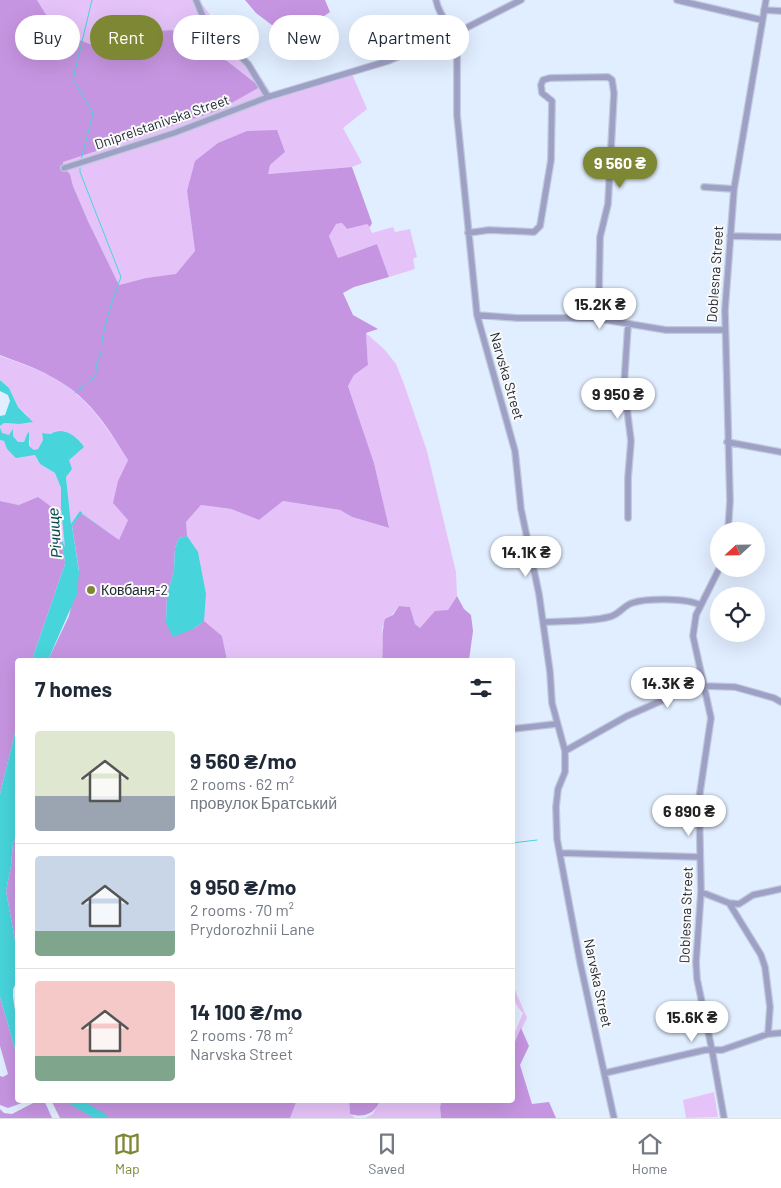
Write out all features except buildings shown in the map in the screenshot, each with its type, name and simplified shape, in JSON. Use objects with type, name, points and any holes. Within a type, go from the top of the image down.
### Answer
[{"type":"street","points":[[196,0],[205,22],[248,64],[268,97]]},
{"type":"street","points":[[436,0],[441,15]]},
{"type":"street","name":"Dniprelstanivska Street","points":[[469,25],[521,0]]},
{"type":"street","points":[[677,0],[762,20]]},
{"type":"street","name":"Doblesna Street","points":[[729,522],[730,501],[724,330],[730,236],[734,189],[766,0]]},
{"type":"street","points":[[764,10],[781,11]]},
{"type":"street","name":"Dniprelstanivska Street","points":[[64,168],[174,133],[268,97],[390,60]]},
{"type":"street","name":"Narvska Street","points":[[457,60],[457,115],[477,315],[515,451],[521,509],[540,594],[552,703],[556,724],[565,751],[565,772],[558,789],[556,807],[557,839],[580,962],[614,1118]]},
{"type":"street","points":[[468,233],[489,230],[534,232],[540,226],[551,160],[553,104],[551,99],[542,93],[541,85],[543,80],[550,78],[604,77],[612,80],[614,113],[610,142],[611,170],[608,204],[600,237],[599,292],[594,318]]},
{"type":"street","points":[[611,170],[635,175]]},
{"type":"street","points":[[704,187],[734,189]]},
{"type":"street","points":[[730,236],[781,237]]},
{"type":"street","points":[[477,315],[517,318],[594,318],[666,330],[724,330]]},
{"type":"street","points":[[628,325],[624,384],[630,441],[628,518]]},
{"type":"street","points":[[728,442],[781,452]]},
{"type":"street","name":"Doblesna Street","points":[[714,578],[700,606],[694,624],[693,636],[711,718],[699,799],[701,892],[696,962],[697,979],[724,1118]]},
{"type":"street","points":[[543,622],[608,617],[620,612],[627,605],[638,602],[682,600],[700,606]]},
{"type":"street","points":[[565,751],[627,716],[677,694],[704,686],[735,687],[779,699]]},
{"type":"street","points":[[515,729],[556,724]]},
{"type":"street","points":[[561,853],[700,857]]},
{"type":"street","points":[[701,892],[729,903],[739,904],[754,895],[781,889]]},
{"type":"street","points":[[729,903],[754,941],[765,967],[770,1007],[768,1034]]},
{"type":"street","points":[[605,1073],[712,1050],[722,1050],[768,1034],[781,1033]]},
{"type":"shaded area","points":[[0,0],[37,0],[47,15],[15,15],[15,60],[80,60],[80,40],[90,44],[90,60],[163,60],[163,31],[172,30],[173,60],[225,60],[260,87],[217,111],[63,162],[64,168],[70,174],[88,221],[119,285],[146,278],[176,274],[195,251],[187,191],[195,161],[218,143],[247,131],[277,130],[285,152],[270,165],[268,174],[352,167],[372,223],[370,227],[367,224],[347,229],[342,223],[336,224],[329,236],[338,258],[377,244],[389,277],[354,287],[343,293],[353,315],[378,329],[366,333],[368,365],[354,375],[348,386],[374,463],[389,528],[352,517],[340,510],[283,501],[259,520],[231,509],[201,505],[186,522],[187,536],[179,538],[175,548],[174,570],[167,597],[166,623],[193,629],[204,621],[222,636],[227,658],[49,658],[69,616],[79,571],[72,526],[81,513],[119,540],[128,520],[113,503],[118,481],[128,460],[104,423],[86,402],[63,384],[32,367],[0,355]]},
{"type":"shaded area","points":[[37,0],[199,0],[210,15],[173,15],[173,31],[163,31],[163,15],[90,15],[90,45],[80,41],[80,15],[47,15]]},
{"type":"shaded area","points":[[245,0],[325,0],[330,12],[326,15],[269,15],[269,23],[256,13]]},
{"type":"shaded area","points":[[225,60],[249,60],[271,93],[352,74],[367,109],[343,128],[362,163],[352,167],[267,174],[270,165],[285,152],[187,191],[195,251],[176,275],[146,278],[119,285],[88,221],[70,174],[64,168],[63,161],[115,144],[227,61]]},
{"type":"shaded area","points":[[342,223],[347,229],[368,223],[372,233],[393,227],[395,232],[410,229],[417,257],[413,259],[415,269],[389,277],[377,244],[338,258],[329,236],[335,224]]},
{"type":"shaded area","points":[[366,333],[385,350],[396,364],[427,451],[456,572],[457,596],[448,610],[420,628],[415,624],[410,607],[399,606],[382,627],[384,644],[382,658],[227,658],[222,636],[204,622],[173,637],[166,623],[167,597],[186,522],[201,505],[231,509],[259,520],[283,501],[340,510],[352,517],[388,528],[374,463],[348,386],[354,375],[368,365]]},
{"type":"shaded area","points":[[0,356],[44,373],[75,392],[104,424],[128,460],[118,481],[128,520],[119,541],[81,512],[71,525],[66,477],[69,460],[81,442],[63,431],[51,434],[42,433],[43,440],[38,449],[34,450],[29,446],[30,442],[27,434],[24,442],[18,442],[13,436],[2,434],[0,426],[4,423],[20,424],[28,416],[18,407],[9,388],[0,380]]},
{"type":"shaded area","points":[[0,440],[4,441],[7,449],[16,457],[35,455],[40,464],[55,473],[61,488],[61,508],[66,550],[55,522],[19,505],[0,501]]},
{"type":"shaded area","points":[[38,497],[57,511],[56,518],[65,556],[65,564],[33,658],[15,658],[15,733],[0,794],[0,501],[19,505]]},
{"type":"shaded area","points":[[457,596],[464,609],[471,615],[473,631],[469,658],[382,658],[385,619],[393,615],[399,606],[410,607],[415,624],[420,628],[435,611],[448,610]]},
{"type":"shaded area","points":[[15,840],[15,940],[6,891]]},
{"type":"shaded area","points":[[515,990],[527,1018],[515,1042],[515,1032],[523,1013],[515,1001]]},
{"type":"shaded area","points":[[0,997],[15,1049],[15,1103],[22,1103],[8,1108],[0,1105],[0,1076],[3,1077],[8,1074],[0,1046]]},
{"type":"shaded area","points":[[521,1028],[529,1046],[520,1065],[532,1104],[549,1102],[556,1118],[441,1118],[441,1103],[515,1103],[515,1042]]},
{"type":"shaded area","points":[[714,1092],[718,1117],[686,1118],[683,1100]]},
{"type":"shaded area","points":[[33,1103],[45,1103],[52,1118],[0,1118],[0,1109],[4,1113],[12,1114]]},
{"type":"shaded area","points":[[52,1103],[296,1103],[290,1118],[60,1118]]},
{"type":"shaded area","points":[[296,1103],[349,1103],[350,1114],[355,1118],[290,1118]]},
{"type":"shaded area","points":[[349,1103],[379,1103],[368,1114],[350,1114]]},
{"type":"shaded area","points":[[378,1103],[441,1103],[441,1118],[365,1118],[373,1114]]},
{"type":"water","points":[[0,380],[9,388],[18,407],[33,422],[19,424],[4,423],[0,426],[0,416],[5,415],[10,401],[8,395],[0,391]]},
{"type":"water","points":[[0,427],[2,433],[9,435],[13,429],[13,436],[18,442],[24,442],[29,432],[29,446],[34,450],[38,449],[43,440],[42,433],[51,434],[60,431],[69,433],[77,439],[84,447],[69,460],[72,469],[66,477],[71,524],[80,511],[119,541],[82,513],[72,526],[79,572],[77,594],[49,658],[33,658],[65,564],[58,531],[65,547],[61,488],[55,473],[40,464],[35,455],[16,458],[7,449],[4,441],[0,440]]},
{"type":"water","points":[[187,536],[198,552],[206,594],[204,621],[193,629],[173,637],[166,623],[167,597],[174,570],[175,548],[179,538]]},
{"type":"water","points":[[15,733],[15,840],[6,891],[15,940],[15,985],[13,997],[15,1049],[0,997],[0,794]]},
{"type":"waterway","points":[[81,160],[93,113],[73,79],[92,0]]},
{"type":"waterway","points":[[75,393],[98,374],[96,365],[101,353],[102,340],[111,306],[121,277],[80,168]]},
{"type":"waterway","points":[[515,843],[537,840]]},
{"type":"waterway","name":"Річище","points":[[77,1103],[103,1118]]},
{"type":"place","name":"Ковбаня-2","points":[[91,590]]}]
